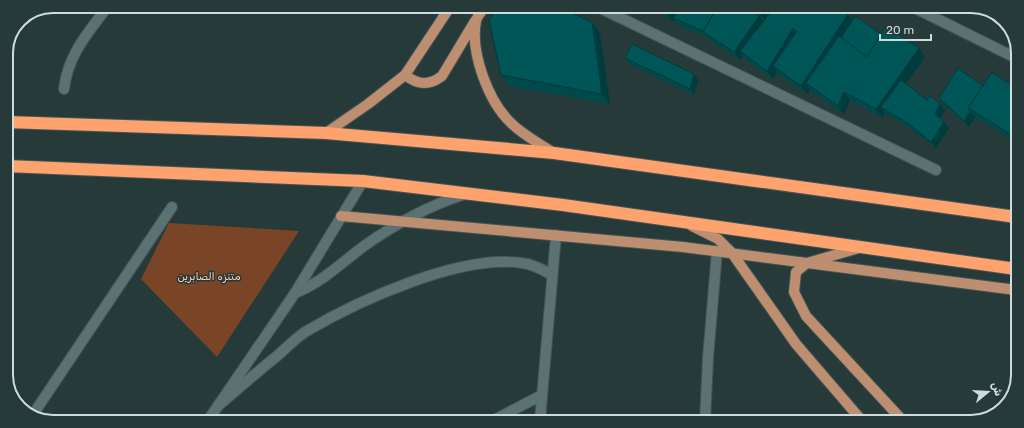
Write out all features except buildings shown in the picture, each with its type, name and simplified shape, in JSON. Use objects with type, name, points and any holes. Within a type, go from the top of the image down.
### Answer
[{"type":"highway","points":[[13,122],[326,132],[554,153],[1011,216]]},
{"type":"highway","points":[[13,166],[363,181],[563,205],[1011,268]]},
{"type":"main road","points":[[326,132],[368,104],[405,75],[447,13]]},
{"type":"main road","points":[[405,75],[413,81],[424,84],[434,82],[442,76],[481,13]]},
{"type":"main road","points":[[476,20],[478,55],[482,74],[500,110],[512,124],[554,153]]},
{"type":"main road","points":[[341,216],[717,251],[1011,289]]},
{"type":"main road","points":[[682,222],[718,239],[732,253],[796,344],[857,415]]},
{"type":"main road","points":[[862,247],[807,263],[796,272],[794,292],[806,316],[898,415]]},
{"type":"street","points":[[64,89],[66,73],[74,54],[103,13]]},
{"type":"street","points":[[610,13],[936,170]]},
{"type":"street","points":[[933,13],[1011,55]]},
{"type":"street","points":[[212,415],[295,293],[363,181]]},
{"type":"street","points":[[295,293],[319,282],[363,247],[402,222],[439,202],[465,194]]},
{"type":"street","points":[[35,411],[172,207]]},
{"type":"street","points":[[540,415],[556,235]]},
{"type":"street","points":[[705,415],[708,358],[717,251]]},
{"type":"street","points":[[219,405],[303,333],[363,302],[407,282],[479,264],[508,261],[523,263],[539,268],[552,275]]},
{"type":"street","points":[[503,415],[542,394]]},
{"type":"green space","name":"متنزه الصابرين","points":[[169,223],[299,231],[217,357],[141,279]]}]
